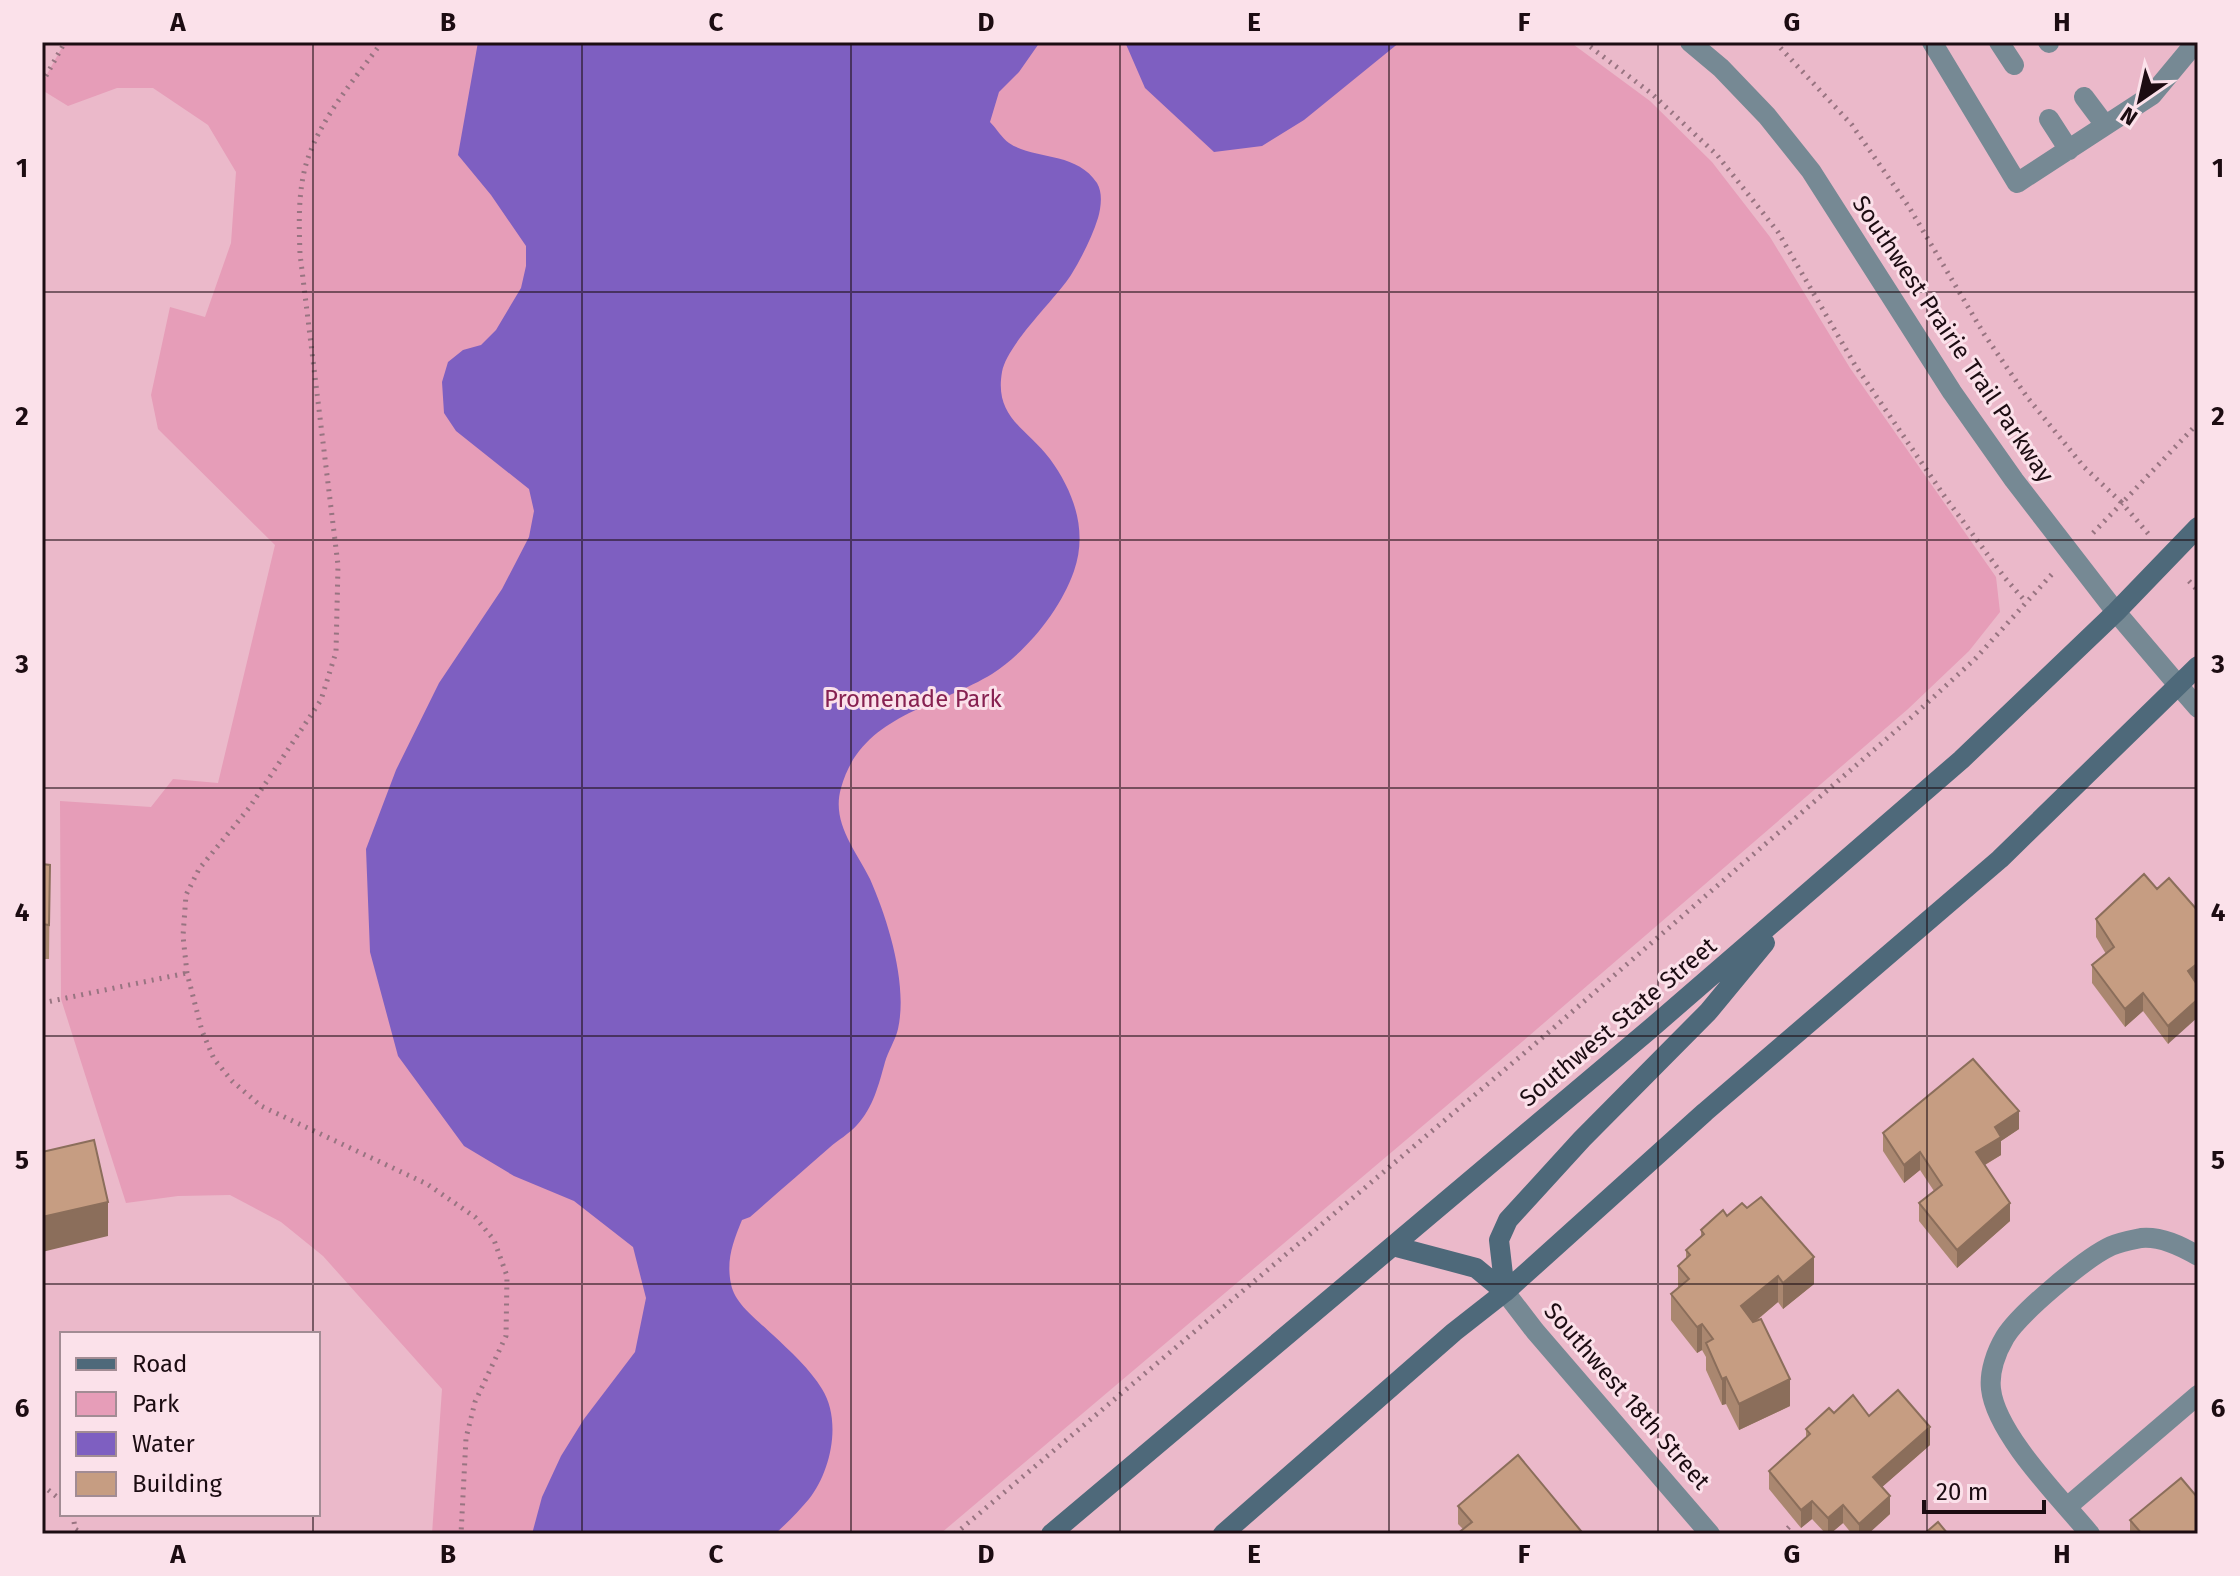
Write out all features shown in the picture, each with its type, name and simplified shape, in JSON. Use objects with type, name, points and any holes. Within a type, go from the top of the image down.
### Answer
[{"type":"main road","name":"Southwest State Street","points":[[1051,1534],[1803,899],[1961,760],[2116,612],[2198,527]]},
{"type":"main road","points":[[1223,1534],[1454,1332],[1505,1292],[1705,1112],[2000,859],[2198,666]]},
{"type":"main road","points":[[1505,1292],[1499,1240],[1520,1204],[1708,1012],[1803,899]]},
{"type":"main road","points":[[1393,1246],[1476,1268],[1505,1292]]},
{"type":"street","name":"Southwest Prairie Trail Parkway","points":[[1690,42],[1721,68],[1767,116],[1811,171],[1952,392],[2014,480],[2116,612],[2198,708]]},
{"type":"street","points":[[1932,42],[2017,183],[2152,95],[2196,42]]},
{"type":"street","points":[[1999,42],[2014,65]]},
{"type":"street","points":[[2084,97],[2105,125]]},
{"type":"street","points":[[2049,119],[2069,150]]},
{"type":"street","points":[[2090,1534],[2011,1437],[1993,1404],[1990,1377],[2004,1338],[2038,1302],[2098,1253],[2113,1245],[2145,1238],[2157,1239],[2171,1242],[2198,1256]]},
{"type":"street","name":"Southwest 18th Street","points":[[1505,1292],[1710,1534]]},
{"type":"street","points":[[2067,1507],[2198,1395]]},
{"type":"path","points":[[42,83],[65,42]]},
{"type":"path","points":[[382,42],[323,127],[306,166],[299,211],[300,254],[338,565],[336,652],[321,700],[249,808],[199,869],[186,895],[183,936],[187,973],[202,1031],[214,1059],[232,1081],[261,1106],[427,1184],[475,1217],[494,1240],[507,1276],[506,1336],[475,1402],[466,1438],[461,1534]]},
{"type":"path","points":[[1584,42],[1652,94],[1717,155],[1778,232],[1855,365],[1945,497],[2026,602]]},
{"type":"path","points":[[1775,42],[1852,125],[1909,207],[1984,334],[2027,397],[2084,467],[2132,515]]},
{"type":"path","points":[[2115,510],[2198,423]]},
{"type":"path","points":[[955,1534],[1535,1044],[1914,715],[1975,659],[2045,582]]},
{"type":"path","points":[[42,1003],[187,973]]},
{"type":"path","points":[[42,1485],[60,1499]]},
{"type":"path","points":[[73,1516],[75,1529],[83,1534]]},
{"type":"path","points":[[1782,1534],[1791,1525]]},
{"type":"green space","name":"Promenade Park","points":[[65,42],[1570,42],[1650,101],[1712,162],[1770,237],[1850,368],[1996,577],[2000,612],[1969,651],[1908,709],[1530,1035],[940,1534],[432,1534],[442,1389],[323,1256],[281,1222],[230,1195],[178,1196],[126,1203],[61,999],[60,801],[151,807],[173,779],[218,783],[275,545],[158,429],[151,395],[170,307],[205,317],[231,243],[236,172],[208,125],[153,88],[117,88],[68,106],[42,90],[42,83]]},
{"type":"water","points":[[478,42],[1040,42],[1019,72],[999,92],[990,122],[1006,141],[1019,148],[1078,166],[1097,183],[1100,191],[1098,218],[1079,261],[1012,349],[1002,372],[1001,388],[1008,412],[1050,459],[1072,498],[1080,541],[1068,586],[1041,629],[1018,654],[992,674],[903,716],[883,729],[865,744],[851,764],[841,788],[839,813],[842,825],[870,879],[889,933],[898,973],[900,1011],[897,1033],[878,1087],[863,1118],[750,1217],[742,1220],[731,1251],[731,1284],[737,1299],[812,1374],[822,1389],[832,1416],[831,1446],[817,1488],[775,1534],[532,1534],[542,1497],[561,1456],[584,1419],[635,1352],[646,1298],[633,1247],[574,1201],[514,1176],[464,1146],[398,1056],[370,952],[366,849],[396,770],[439,683],[502,589],[529,537],[534,511],[529,489],[456,431],[444,413],[442,382],[448,362],[463,350],[481,345],[496,330],[521,288],[526,266],[526,246],[491,195],[458,155]]},
{"type":"water","points":[[1125,42],[1400,42],[1304,120],[1262,146],[1214,152],[1145,88]]},
{"type":"building","points":[[42,864],[50,865],[49,925],[42,924]]},
{"type":"building","points":[[2144,874],[2157,889],[2169,878],[2198,911],[2198,963],[2188,971],[2198,986],[2198,999],[2168,1026],[2143,993],[2125,1009],[2092,965],[2114,947],[2096,919]]},
{"type":"building","points":[[1973,1059],[2019,1111],[1995,1127],[2001,1137],[1976,1152],[2010,1203],[1957,1250],[1919,1203],[1942,1185],[1920,1152],[1904,1165],[1883,1133]]},
{"type":"building","points":[[94,1140],[108,1202],[42,1217],[42,1152]]},
{"type":"building","points":[[1761,1197],[1814,1257],[1783,1283],[1778,1276],[1741,1306],[1753,1322],[1761,1319],[1790,1379],[1739,1404],[1726,1377],[1722,1379],[1706,1343],[1713,1339],[1702,1324],[1697,1327],[1671,1294],[1689,1279],[1678,1266],[1690,1255],[1686,1250],[1704,1234],[1701,1230],[1723,1210],[1727,1216],[1742,1203],[1747,1208]]},
{"type":"building","points":[[1898,1390],[1930,1427],[1873,1477],[1890,1496],[1859,1524],[1843,1505],[1828,1518],[1812,1501],[1801,1510],[1769,1471],[1810,1434],[1806,1429],[1829,1408],[1834,1413],[1853,1395],[1869,1416]]},
{"type":"building","points":[[1518,1455],[1581,1531],[1578,1534],[1457,1534],[1472,1522],[1458,1506]]},
{"type":"building","points":[[2181,1478],[2198,1498],[2198,1534],[2142,1534],[2130,1520]]},
{"type":"building","points":[[1938,1522],[1948,1534],[1924,1534]]}]
